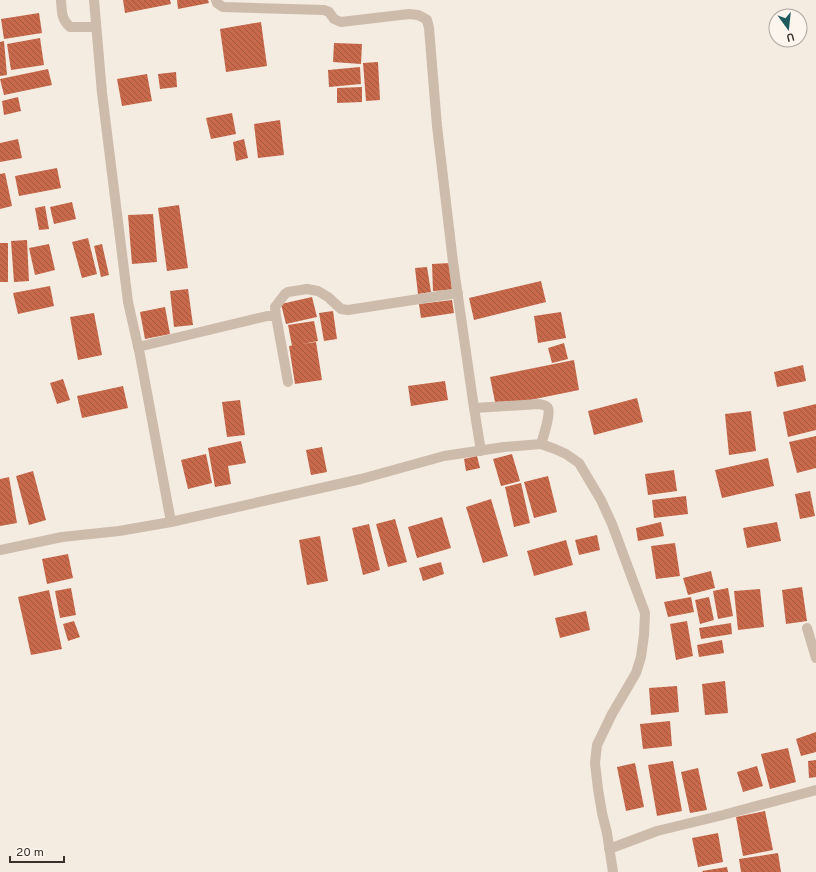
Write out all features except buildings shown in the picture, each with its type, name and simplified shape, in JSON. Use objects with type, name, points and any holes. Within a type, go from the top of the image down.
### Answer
[{"type":"street","points":[[61,0],[62,18],[70,27],[96,27]]},
{"type":"street","points":[[94,0],[102,93],[128,302],[171,522]]},
{"type":"street","points":[[216,0],[217,3],[223,7],[324,10],[341,22],[409,14],[422,16],[427,20],[429,28],[437,126],[453,262],[481,451]]},
{"type":"street","points":[[288,382],[275,307],[288,292],[307,288],[318,291],[328,297],[341,309],[348,310],[458,293]]},
{"type":"street","points":[[138,347],[267,316],[276,316]]},
{"type":"street","points":[[474,408],[539,404],[548,407],[548,415],[541,444]]},
{"type":"street","points":[[0,550],[62,537],[119,531],[171,522],[361,479],[444,456],[504,447],[541,444],[566,454],[579,463],[601,500],[612,524],[645,613],[641,657],[636,673],[612,714],[597,745],[595,763],[602,813],[607,833],[613,872]]},
{"type":"street","points":[[807,628],[816,658]]},
{"type":"street","points":[[609,849],[657,831],[816,790]]}]
